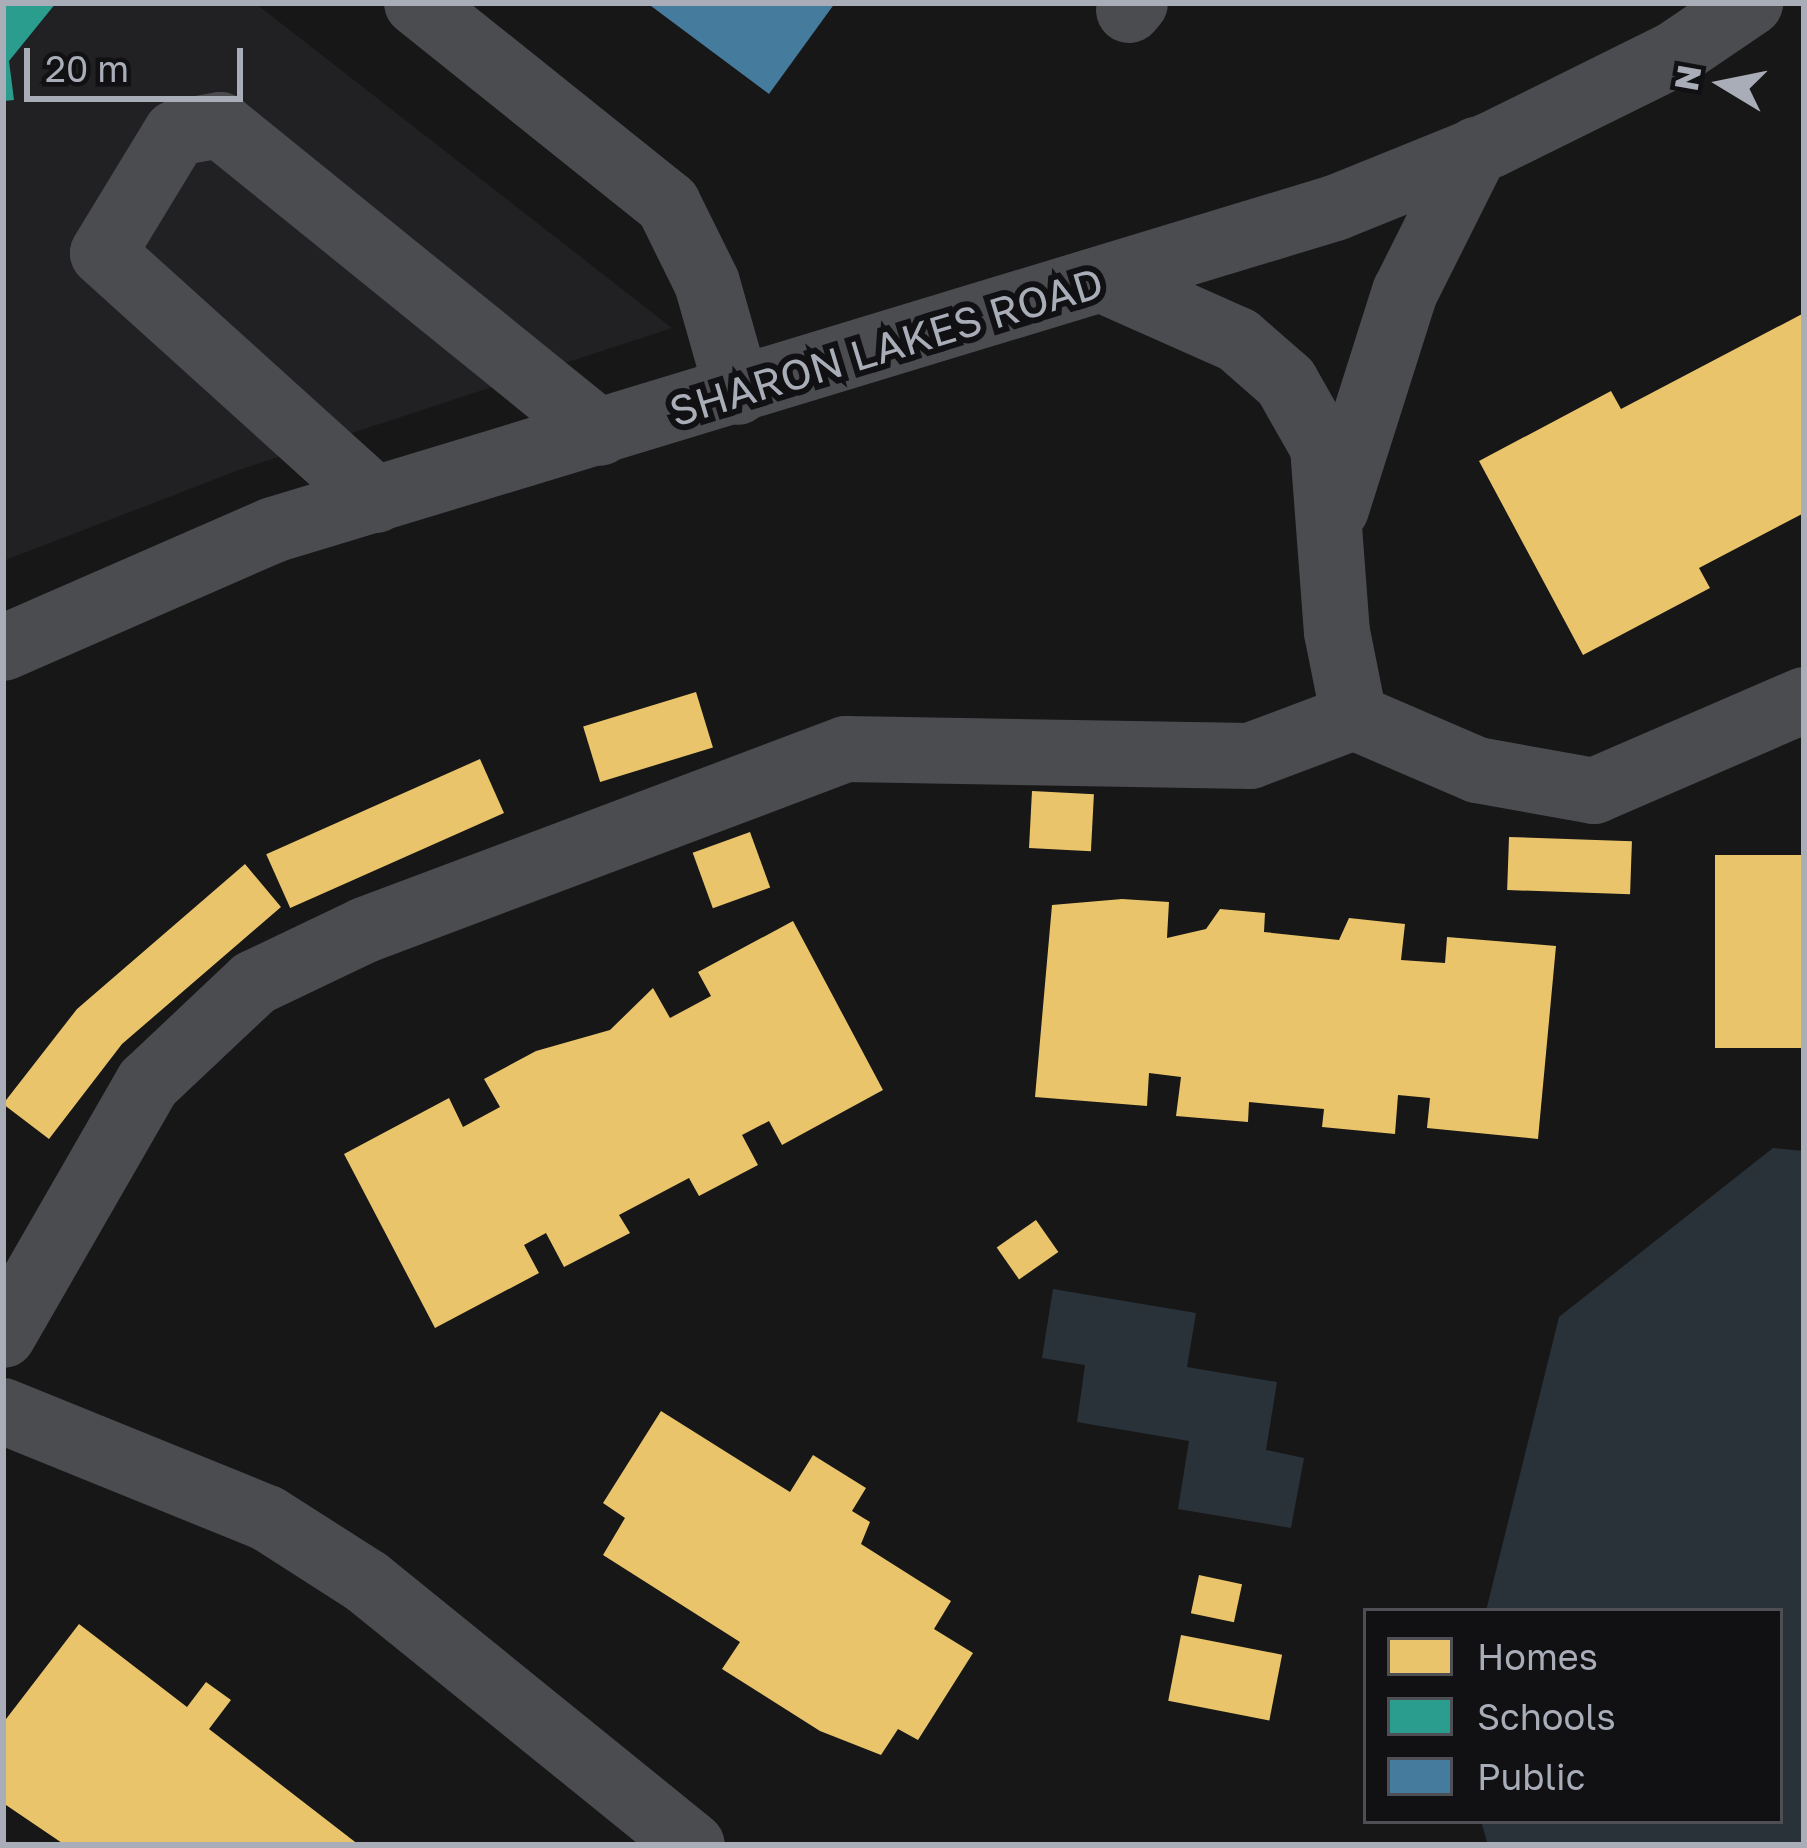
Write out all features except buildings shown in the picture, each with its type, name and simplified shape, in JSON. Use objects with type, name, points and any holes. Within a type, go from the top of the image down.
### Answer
[{"type":"street","points":[[417,3],[668,203],[707,284],[739,392]]},
{"type":"street","name":"SHARON LAKES ROAD","points":[[3,648],[273,530],[1335,208],[1476,150],[1675,54],[1750,3]]},
{"type":"street","points":[[376,500],[103,253],[176,133],[220,124],[601,433]]},
{"type":"street","points":[[1333,521],[1406,292],[1476,150]]},
{"type":"street","points":[[1103,280],[1238,340],[1286,382],[1323,447],[1333,521],[1337,632],[1354,717]]},
{"type":"street","points":[[3,1335],[148,1083],[254,983],[365,930],[846,749],[1250,756],[1354,717],[1477,770],[1594,791],[1804,700]]},
{"type":"street","points":[[3,1411],[267,1518],[367,1582],[692,1845]]},
{"type":"shaded area","points":[[3,3],[255,3],[672,328],[239,470],[3,561]]},
{"type":"shaded area","points":[[1773,1148],[1804,1151],[1804,1845],[1488,1845],[1482,1824],[1783,1824],[1783,1608],[1487,1608],[1559,1317]]},
{"type":"shaded area","points":[[1053,1289],[1196,1313],[1187,1367],[1277,1382],[1266,1450],[1304,1458],[1291,1528],[1178,1509],[1189,1441],[1077,1422],[1085,1365],[1042,1358]]}]
